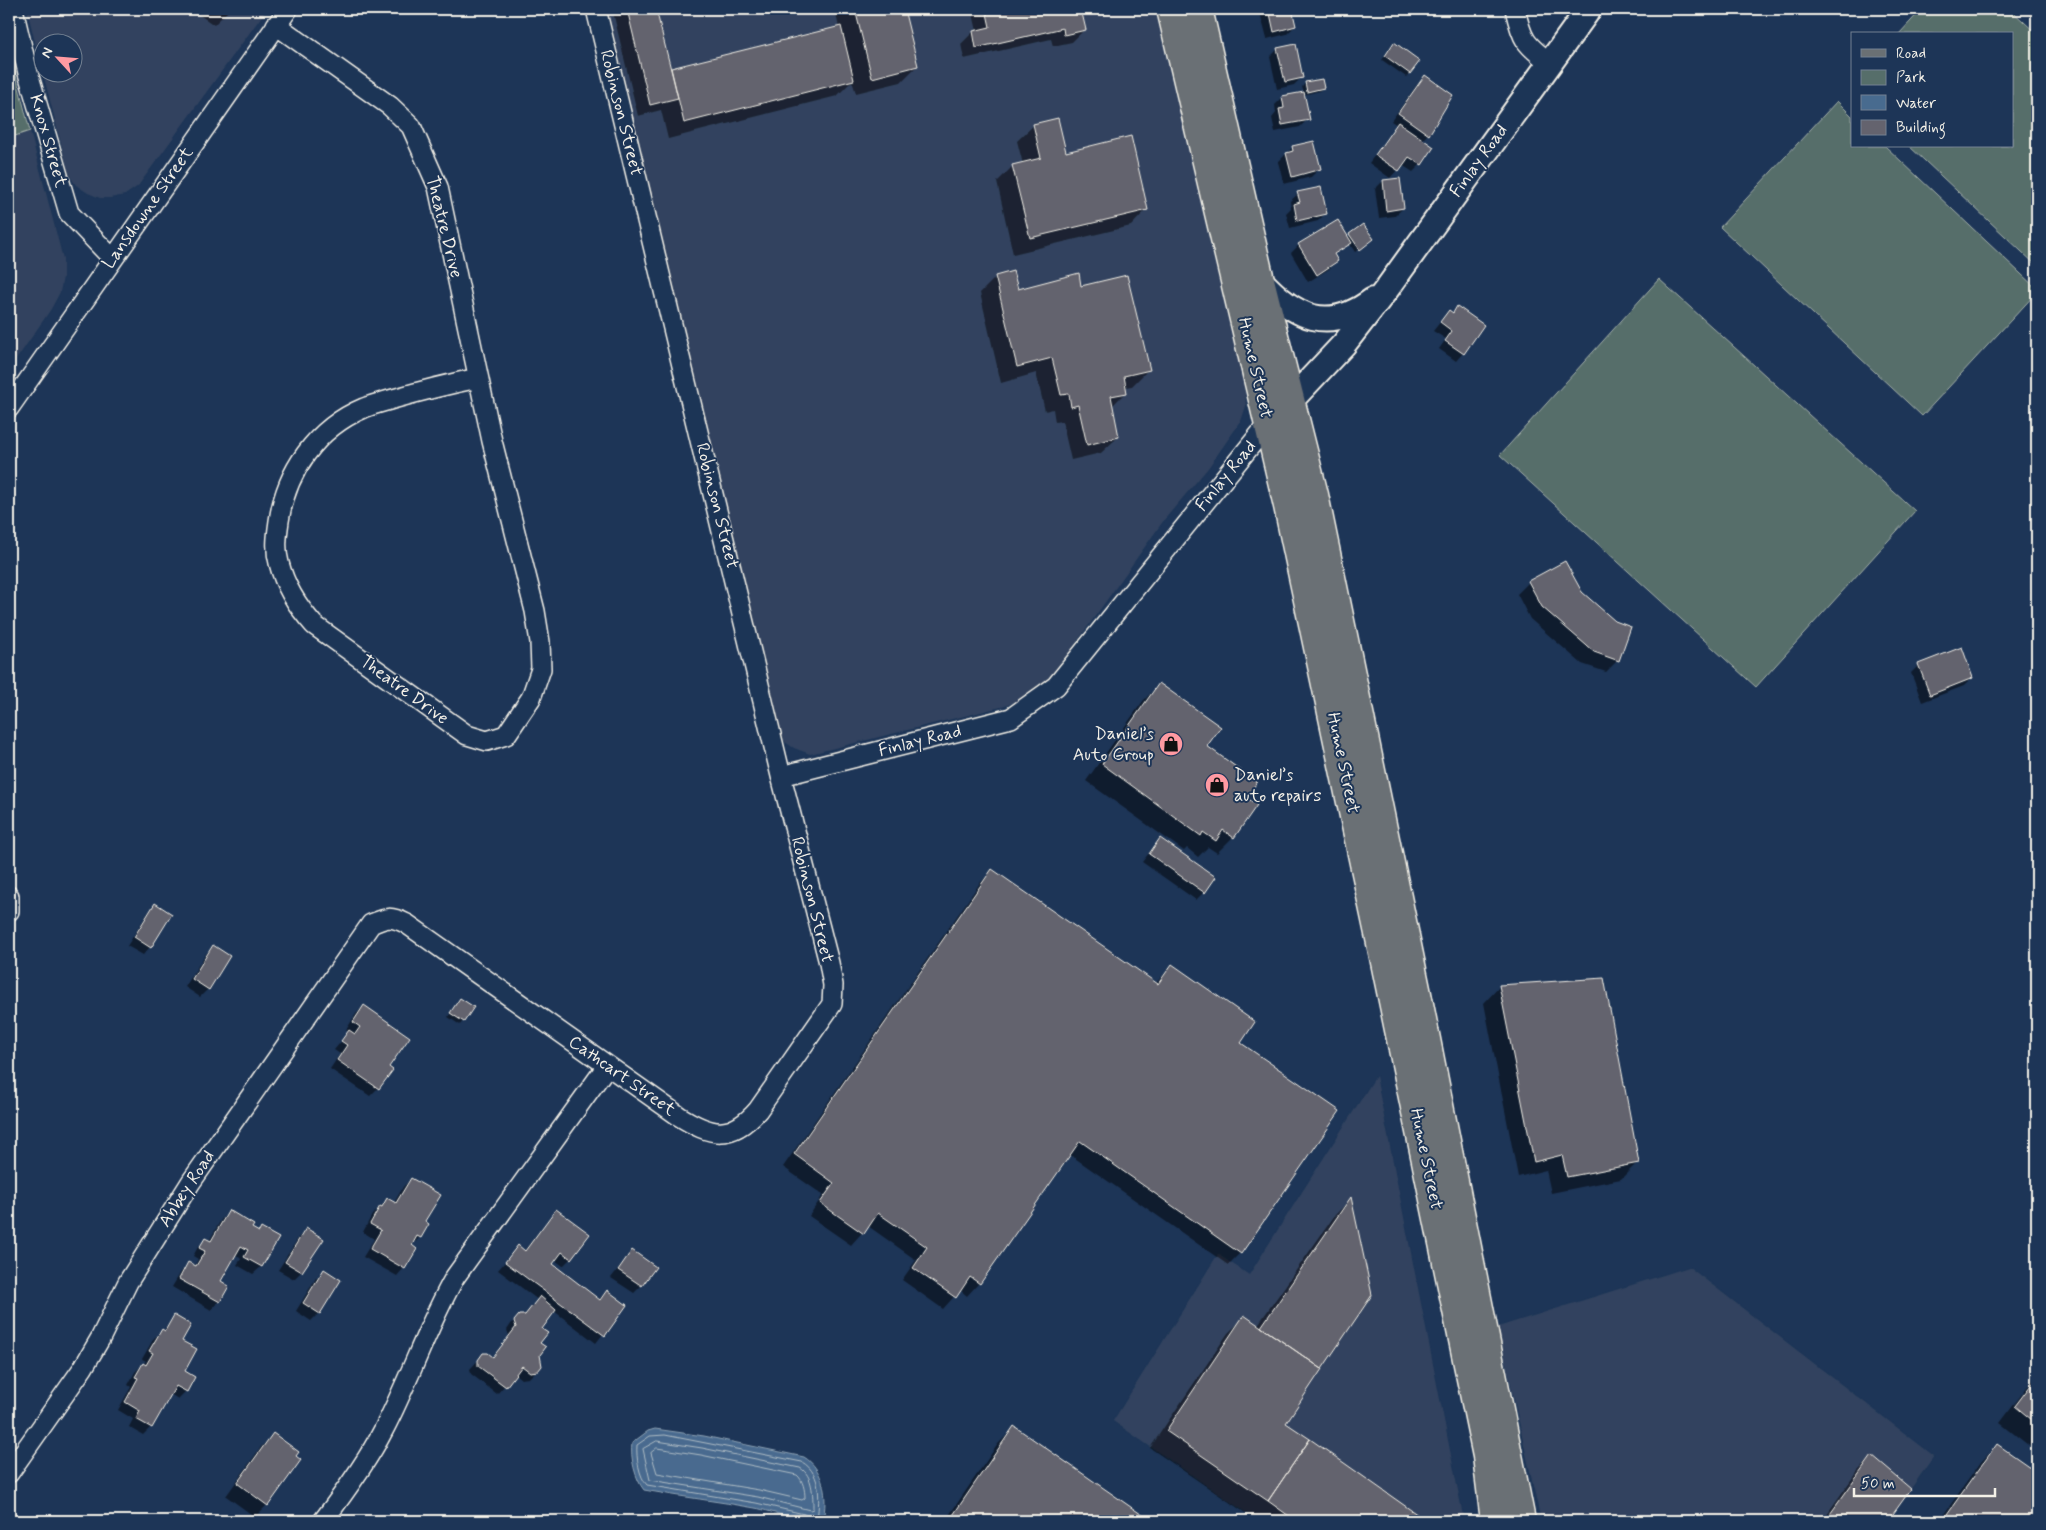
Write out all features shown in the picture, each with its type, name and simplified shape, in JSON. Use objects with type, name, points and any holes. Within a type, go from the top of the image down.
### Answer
[{"type":"main road","name":"Hume Street","points":[[1171,9],[1290,516],[1384,957],[1487,1456],[1495,1521]]},
{"type":"main road","name":"Hume Street","points":[[1198,9],[1260,280],[1314,495],[1415,984],[1521,1521]]},
{"type":"street","name":"Knox Street","points":[[13,9],[28,73],[69,213],[112,258]]},
{"type":"street","name":"Lansdowne Street","points":[[9,408],[112,258],[288,9]]},
{"type":"street","name":"Robinson Street","points":[[596,9],[781,776],[829,963],[833,985],[832,1004]]},
{"type":"street","points":[[1514,9],[1523,39],[1550,64]]},
{"type":"street","name":"Finlay Road","points":[[781,776],[1011,718],[1056,686],[1268,424],[1344,344],[1386,290],[1589,9]]},
{"type":"street","name":"Theatre Drive","points":[[276,26],[390,106],[411,126],[438,187],[492,441],[535,612],[541,651],[541,668],[531,698],[506,736],[487,741],[466,735],[314,625],[299,608],[285,582],[278,562],[276,542],[283,499],[293,473],[309,450],[338,422],[364,408],[437,386],[478,378]]},
{"type":"street","points":[[1260,280],[1278,300],[1312,318],[1330,319],[1347,315],[1366,306],[1386,290]]},
{"type":"street","points":[[9,896],[9,911]]},
{"type":"street","name":"Cathcart Street","points":[[382,919],[394,918],[407,924],[695,1126],[713,1132],[730,1132],[746,1124],[758,1110],[832,1004]]},
{"type":"street","name":"Abbey Road","points":[[9,1472],[83,1368],[100,1339],[128,1282],[191,1182],[363,934],[371,924],[382,919]]},
{"type":"street","points":[[323,1521],[365,1462],[384,1430],[440,1303],[470,1253],[608,1066]]},
{"type":"shaded area","points":[[27,9],[267,9],[138,186],[125,195],[110,198],[100,198],[88,193],[76,185],[69,175],[45,82],[82,82],[82,32],[33,32]]},
{"type":"shaded area","points":[[602,9],[1155,9],[1245,390],[1246,406],[1241,421],[1208,468],[1164,520],[1051,678],[1031,696],[1005,706],[810,754],[794,748],[785,742],[782,737]]},
{"type":"shaded area","points":[[30,131],[63,259],[63,277],[60,292],[51,309],[9,370],[9,138]]},
{"type":"shaded area","points":[[1376,1076],[1464,1521],[1258,1521],[1113,1421],[1218,1254],[1249,1275]]},
{"type":"shaded area","points":[[1689,1267],[1934,1456],[1888,1521],[1541,1521],[1498,1327]]},
{"type":"green space","points":[[1922,9],[2010,9],[2037,34],[2037,266],[1911,148],[2014,148],[2014,32],[1901,32]]},
{"type":"green space","points":[[9,48],[30,131],[9,138]]},
{"type":"green space","points":[[1837,101],[1851,115],[1851,148],[1887,148],[2037,289],[2037,292],[1922,416],[1720,227]]},
{"type":"green space","points":[[1659,279],[1915,511],[1756,687],[1500,455]]},
{"type":"water","points":[[655,1429],[704,1436],[804,1457],[816,1469],[823,1485],[825,1502],[823,1519],[799,1519],[755,1508],[644,1490],[634,1468],[632,1443],[648,1431]]},
{"type":"building","points":[[627,9],[656,9],[678,98],[650,105]]},
{"type":"building","points":[[855,9],[904,9],[918,66],[872,78]]},
{"type":"building","points":[[986,9],[1081,9],[1086,30],[1064,35],[1063,28],[976,48],[973,31],[990,27]]},
{"type":"building","points":[[1269,9],[1292,9],[1296,26],[1274,32]]},
{"type":"building","points":[[841,26],[854,80],[684,123],[671,68]]},
{"type":"building","points":[[1394,42],[1420,61],[1410,74],[1385,56]]},
{"type":"building","points":[[1296,44],[1303,78],[1285,82],[1277,48]]},
{"type":"building","points":[[1425,75],[1453,95],[1429,135],[1398,113]]},
{"type":"building","points":[[1322,79],[1324,88],[1307,92],[1305,82]]},
{"type":"building","points":[[1304,92],[1310,120],[1282,125],[1279,109],[1284,108],[1282,96]]},
{"type":"building","points":[[1058,118],[1066,152],[1131,136],[1148,210],[1030,238],[1012,165],[1041,158],[1033,124]]},
{"type":"building","points":[[1398,122],[1434,147],[1422,165],[1409,157],[1399,171],[1375,155]]},
{"type":"building","points":[[1314,141],[1321,169],[1292,177],[1286,153],[1293,151],[1292,146]]},
{"type":"building","points":[[1400,178],[1404,208],[1386,211],[1383,180]]},
{"type":"building","points":[[1321,187],[1327,214],[1297,221],[1294,204],[1300,202],[1297,192]]},
{"type":"building","points":[[1338,220],[1352,243],[1334,254],[1338,261],[1317,275],[1298,244]]},
{"type":"building","points":[[1363,224],[1374,239],[1360,250],[1349,234]]},
{"type":"building","points":[[1013,271],[1018,289],[1079,273],[1081,286],[1127,275],[1150,370],[1124,376],[1127,393],[1111,396],[1119,437],[1087,445],[1078,405],[1071,407],[1069,394],[1061,395],[1052,358],[1017,367],[995,276]]},
{"type":"building","points":[[1457,306],[1484,325],[1464,354],[1445,341],[1452,331],[1440,322],[1449,310],[1453,313]]},
{"type":"building","points":[[1565,561],[1582,592],[1615,621],[1631,627],[1619,661],[1594,652],[1542,607],[1528,581]]},
{"type":"building","points":[[1962,647],[1973,678],[1930,695],[1918,664]]},
{"type":"building","points":[[1159,683],[1221,727],[1207,746],[1257,782],[1247,798],[1257,805],[1234,838],[1223,830],[1216,841],[1203,832],[1201,836],[1102,764]]},
{"type":"building","points":[[1160,838],[1216,877],[1205,893],[1149,854]]},
{"type":"building","points":[[992,869],[1158,984],[1172,964],[1255,1022],[1241,1043],[1340,1111],[1241,1254],[1080,1141],[980,1284],[970,1277],[956,1298],[913,1268],[927,1247],[878,1213],[864,1234],[820,1203],[834,1183],[794,1154]]},
{"type":"building","points":[[155,903],[172,914],[151,948],[134,937]]},
{"type":"building","points":[[213,945],[230,956],[209,990],[192,979]]},
{"type":"building","points":[[1604,978],[1639,1163],[1567,1177],[1562,1155],[1534,1162],[1499,985]]},
{"type":"building","points":[[460,998],[474,1007],[464,1022],[450,1013]]},
{"type":"building","points":[[364,1005],[410,1037],[389,1067],[393,1070],[379,1089],[337,1060],[347,1045],[341,1041],[349,1030],[355,1034],[360,1027],[353,1022]]},
{"type":"building","points":[[411,1178],[441,1195],[425,1221],[429,1224],[421,1238],[417,1236],[412,1245],[417,1249],[405,1269],[370,1249],[381,1230],[370,1224],[387,1198],[396,1203]]},
{"type":"building","points":[[1351,1197],[1372,1295],[1322,1369],[1261,1327]]},
{"type":"building","points":[[556,1209],[590,1234],[571,1259],[562,1252],[553,1264],[600,1300],[607,1290],[627,1305],[605,1336],[505,1262],[518,1245],[525,1251]]},
{"type":"building","points":[[229,1210],[254,1225],[252,1228],[259,1232],[261,1228],[279,1238],[262,1267],[244,1257],[248,1250],[241,1246],[221,1281],[229,1286],[220,1302],[179,1279],[188,1262],[196,1266],[205,1251],[199,1248],[205,1238],[211,1241]]},
{"type":"building","points":[[306,1228],[324,1239],[302,1272],[285,1262]]},
{"type":"building","points":[[632,1250],[656,1267],[642,1286],[618,1270]]},
{"type":"building","points":[[324,1269],[341,1280],[320,1314],[303,1303]]},
{"type":"building","points":[[540,1296],[556,1310],[542,1329],[548,1333],[540,1343],[546,1347],[540,1355],[542,1366],[538,1371],[530,1372],[522,1366],[506,1387],[478,1366],[478,1360],[483,1353],[488,1353],[493,1357],[516,1327],[514,1321],[519,1315],[525,1315]]},
{"type":"building","points":[[174,1315],[191,1325],[182,1341],[197,1349],[185,1371],[195,1377],[187,1392],[176,1386],[152,1428],[136,1419],[140,1411],[125,1402],[138,1378],[135,1377],[143,1363],[146,1365],[153,1353],[149,1351],[162,1329],[165,1331]]},
{"type":"building","points":[[1244,1315],[1322,1369],[1286,1423],[1310,1439],[1268,1501],[1166,1431]]},
{"type":"building","points":[[2037,1377],[2037,1424],[2015,1406]]},
{"type":"building","points":[[1014,1426],[1151,1521],[949,1521]]},
{"type":"building","points":[[273,1433],[299,1452],[296,1456],[301,1460],[268,1506],[237,1483]]},
{"type":"building","points":[[1310,1439],[1418,1515],[1419,1521],[1296,1521],[1268,1501]]},
{"type":"building","points":[[1997,1444],[2037,1472],[2037,1521],[1957,1521],[1947,1514]]},
{"type":"building","points":[[1872,1456],[1911,1489],[1888,1521],[1825,1521]]},
{"type":"place","name":"Daniel’s Auto Group","points":[[1171,744]]},
{"type":"place","name":"Daniel’s auto repairs","points":[[1217,785]]}]
